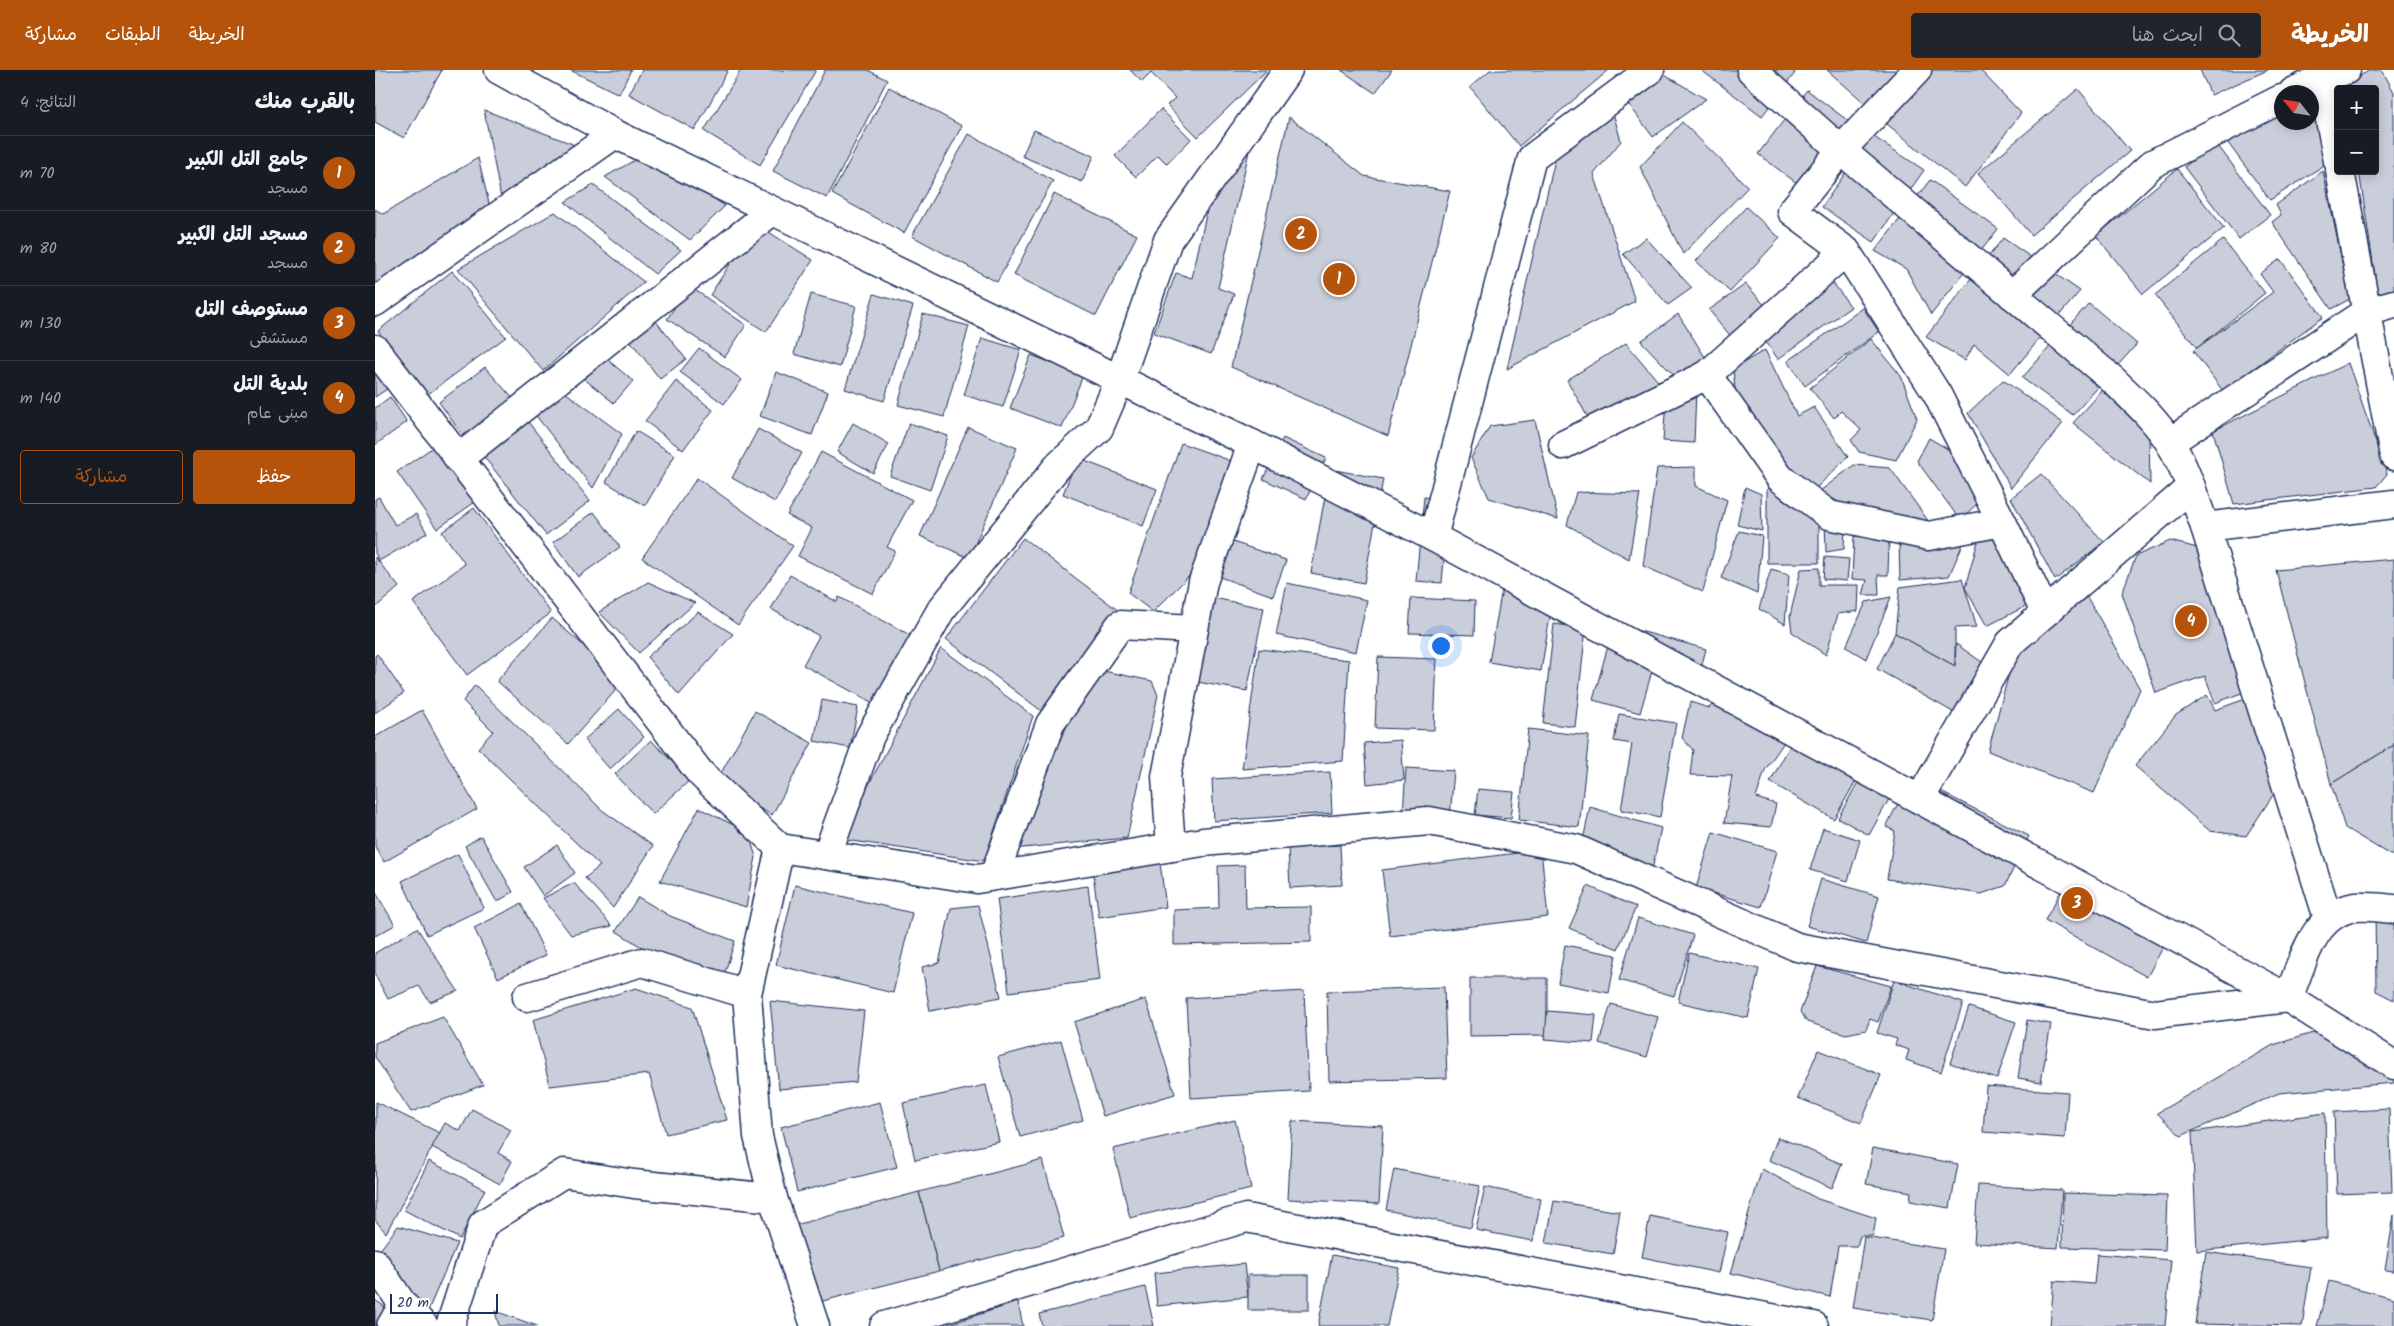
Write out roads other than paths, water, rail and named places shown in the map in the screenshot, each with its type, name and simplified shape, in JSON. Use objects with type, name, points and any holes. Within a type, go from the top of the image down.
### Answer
[{"type":"street","points":[[499,70],[615,134],[1252,444],[1433,537],[1920,798],[2287,998],[2394,1065]]},
{"type":"street","points":[[827,855],[870,736],[941,610],[1059,466],[1099,428],[1120,380],[1168,240],[1288,70]]},
{"type":"street","points":[[1433,537],[1532,158],[1650,70]]},
{"type":"street","points":[[1751,70],[1841,150],[2113,380],[2144,410],[2170,442],[2191,487],[2205,528],[2328,918]]},
{"type":"street","points":[[1917,70],[1841,150],[1792,211],[1847,251],[1937,394],[2003,522],[2045,612]]},
{"type":"street","points":[[2309,85],[2334,74],[2337,130]]},
{"type":"street","points":[[2012,295],[2152,164],[2274,102]]},
{"type":"street","points":[[375,302],[615,134]]},
{"type":"street","points":[[2341,175],[2394,456]]},
{"type":"street","points":[[458,459],[772,211]]},
{"type":"street","points":[[1563,445],[1707,375],[1847,251]]},
{"type":"street","points":[[2170,442],[2366,312],[2394,304]]},
{"type":"street","points":[[375,349],[700,773],[780,848],[977,879],[1203,842],[1429,821],[1577,849],[1797,947],[2155,1014],[2287,998]]},
{"type":"street","points":[[1707,375],[1780,478],[1829,515],[1929,536],[2003,522]]},
{"type":"street","points":[[1171,847],[1166,777],[1203,582],[1252,444]]},
{"type":"street","points":[[1920,798],[2010,642],[2191,487]]},
{"type":"street","points":[[2205,528],[2393,499]]},
{"type":"street","points":[[994,876],[1049,724],[1120,625],[1194,629]]},
{"type":"street","points":[[780,848],[747,994],[758,1136],[773,1198],[815,1326]]},
{"type":"street","points":[[2287,998],[2317,929],[2328,918],[2340,911],[2357,907],[2394,909]]},
{"type":"street","points":[[527,997],[642,962],[747,994]]},
{"type":"street","points":[[450,1326],[483,1224],[564,1173],[634,1184],[773,1198]]},
{"type":"street","points":[[884,1326],[1246,1218],[1814,1326]]},
{"type":"street","points":[[375,1263],[397,1316],[423,1326]]},
{"type":"place","name":"مسجد التل الكبير","points":[[1301,234]]},
{"type":"place","name":"جامع التل الكبير","points":[[1339,279]]},
{"type":"place","name":"بلدية التل","points":[[2191,621]]},
{"type":"place","name":"مستوصف التل","points":[[2077,903]]}]
